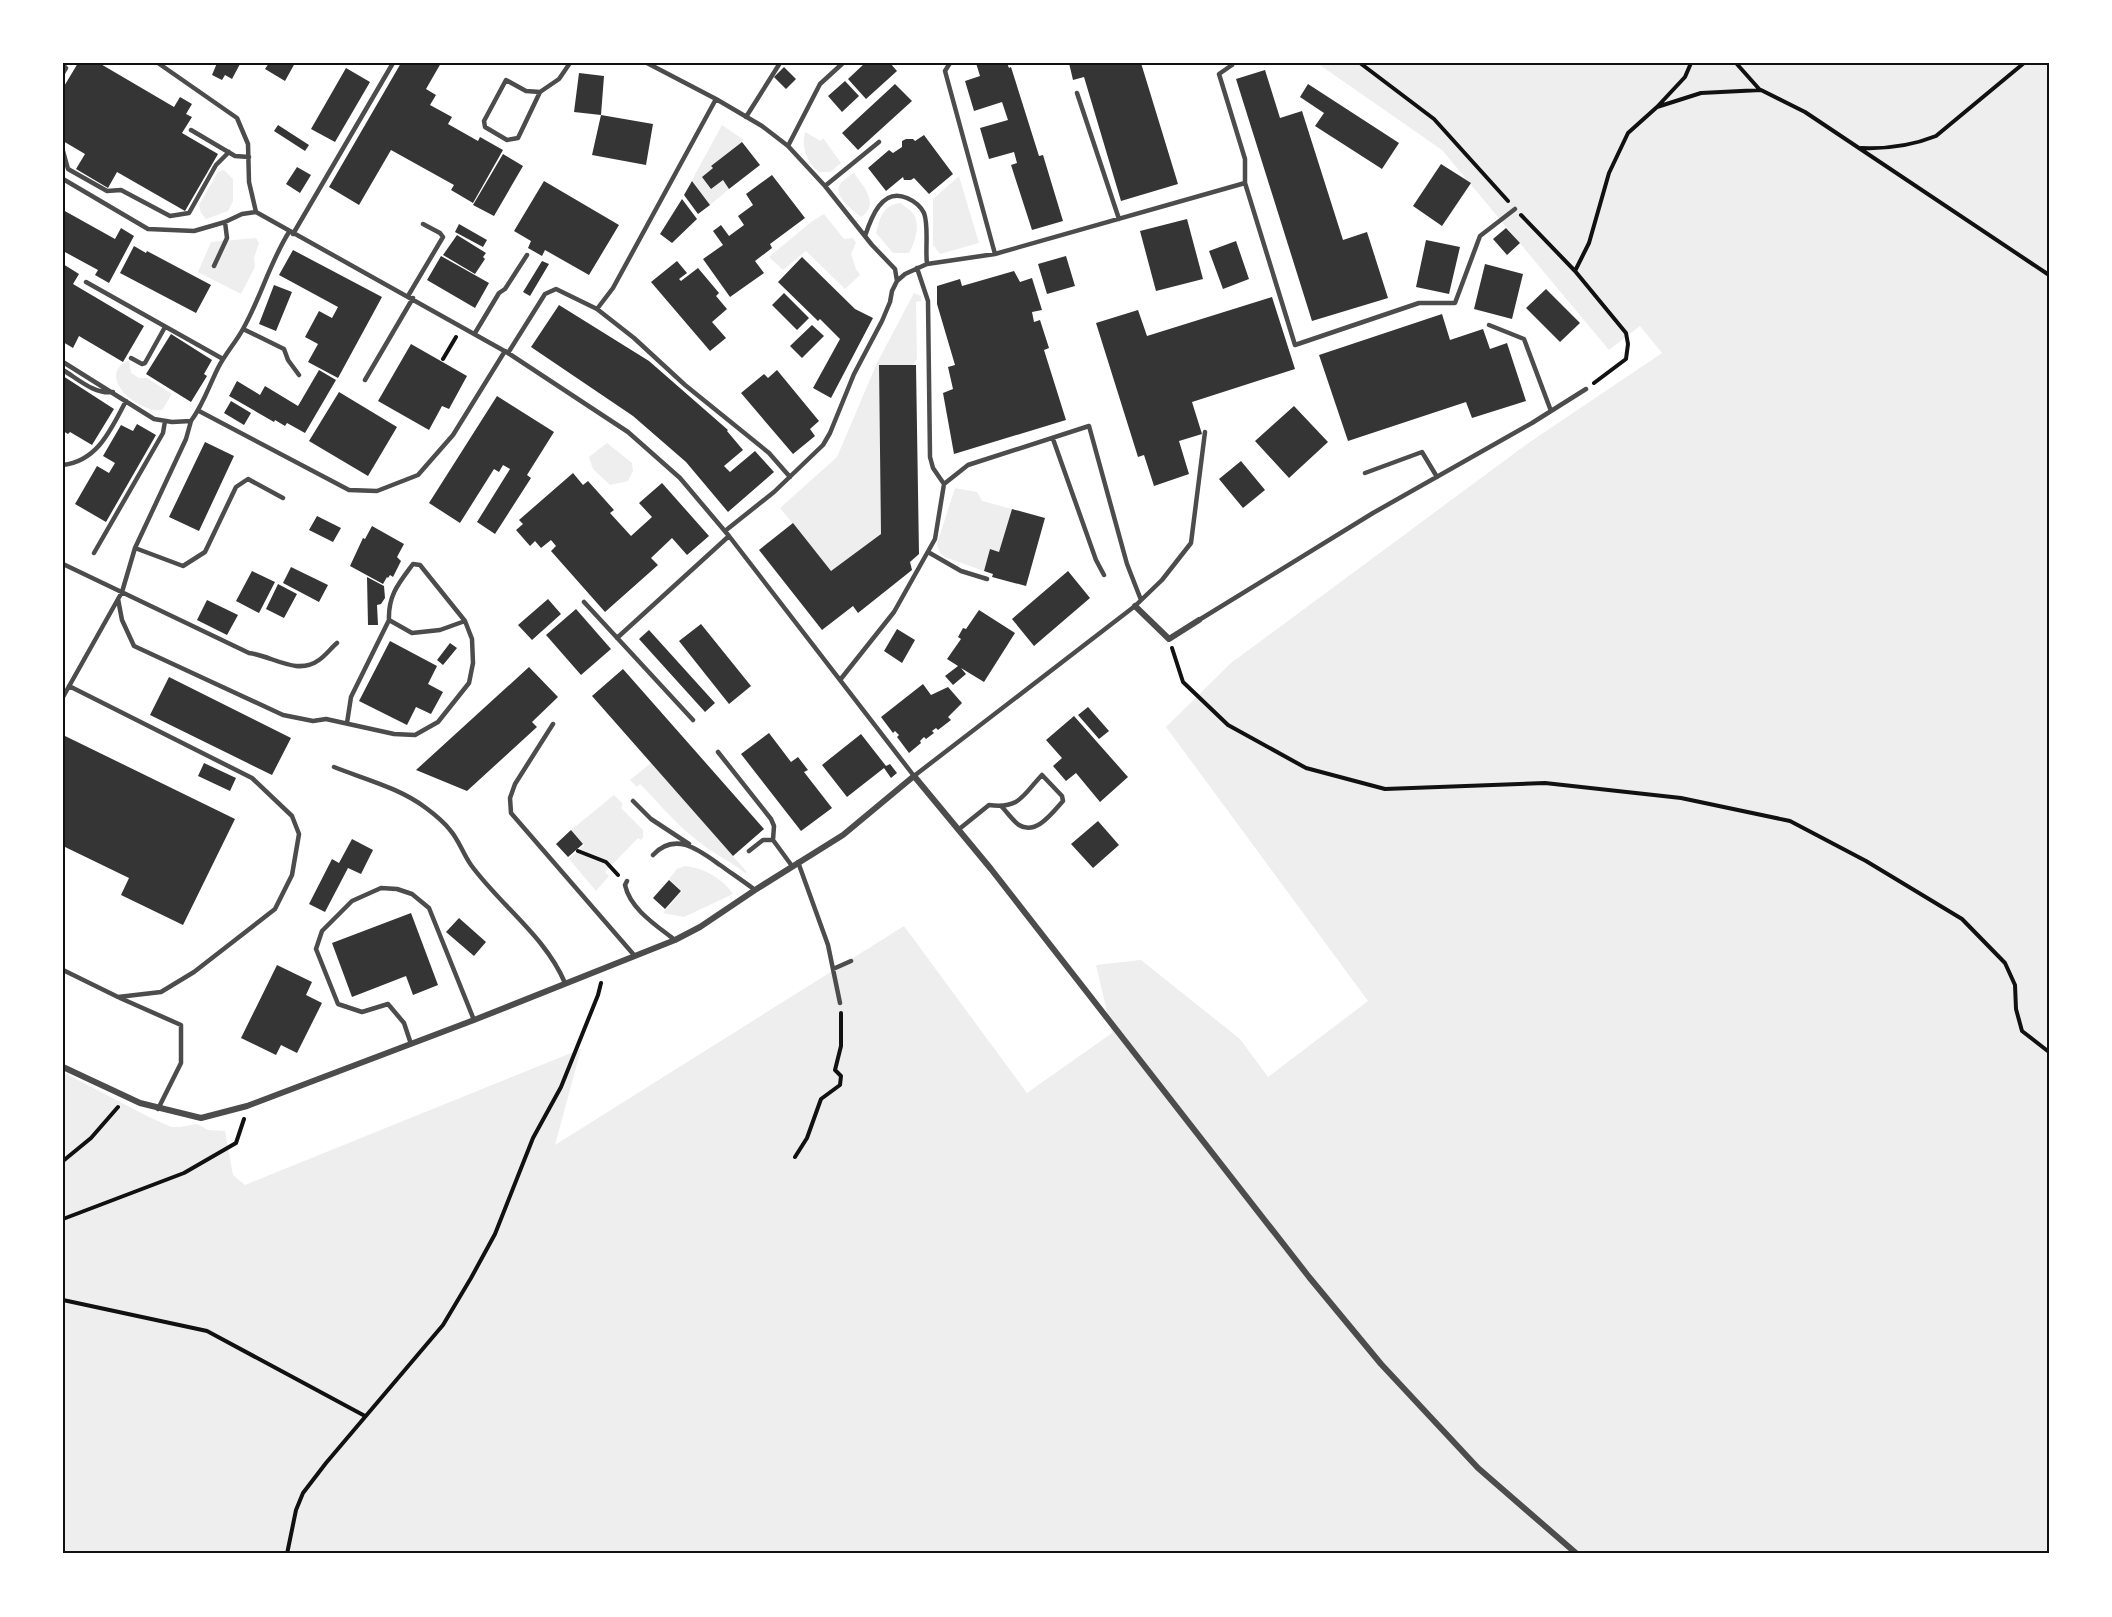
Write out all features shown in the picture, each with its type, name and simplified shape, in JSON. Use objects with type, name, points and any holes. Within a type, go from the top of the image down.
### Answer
[{"type":"street","points":[[1135,606],[1169,639],[1199,620]]},
{"type":"street","points":[[63,1067],[158,1109],[201,1118],[248,1106],[675,940],[700,927],[843,835],[914,776],[991,869],[1302,1268],[1381,1364],[1478,1468],[1577,1554]]},
{"type":"lane","points":[[158,63],[237,118],[248,144],[249,182],[256,212]]},
{"type":"lane","points":[[63,697],[122,592],[135,548],[186,439],[190,421],[199,411],[223,359],[243,329],[261,294],[281,245],[291,233],[393,63]]},
{"type":"lane","points":[[540,92],[526,92],[506,80],[484,121],[485,127],[507,140],[518,138],[540,92],[559,79],[570,63]]},
{"type":"lane","points":[[647,63],[716,99],[788,146],[895,269],[897,281]]},
{"type":"lane","points":[[746,117],[780,63]]},
{"type":"lane","points":[[788,146],[820,84],[843,63]]},
{"type":"lane","points":[[950,63],[945,71],[995,254]]},
{"type":"lane","points":[[63,64],[66,68],[63,73]]},
{"type":"lane","points":[[1232,65],[1219,74],[1245,159],[1245,183],[1295,345],[1419,303],[1455,303],[1480,236],[1515,209]]},
{"type":"lane","points":[[1077,93],[1119,219]]},
{"type":"lane","points":[[597,309],[613,288],[716,99]]},
{"type":"lane","points":[[191,130],[235,156],[249,157]]},
{"type":"lane","points":[[825,186],[879,142]]},
{"type":"lane","points":[[63,151],[68,169],[107,191],[121,190],[170,216],[189,213],[216,165],[229,152]]},
{"type":"lane","points":[[63,179],[148,229],[194,231],[225,222],[242,214],[256,212],[475,333],[628,432],[680,478],[727,533],[914,776],[1135,606],[1162,580],[1191,543],[1205,432]]},
{"type":"lane","points":[[617,638],[823,445],[854,374],[882,321],[892,291],[897,281],[905,274],[927,264],[995,254],[1245,183]]},
{"type":"lane","points":[[865,236],[871,217],[880,204],[890,196],[903,196],[916,202],[924,213],[927,228],[925,247],[927,264]]},
{"type":"lane","points":[[214,266],[227,238],[225,222]]},
{"type":"lane","points":[[364,380],[443,237],[423,224]]},
{"type":"lane","points":[[475,333],[527,255]]},
{"type":"lane","points":[[917,268],[928,301],[930,457],[933,468],[944,484]]},
{"type":"lane","points":[[86,282],[223,359]]},
{"type":"lane","points":[[199,411],[349,490],[377,491],[418,475],[453,435],[545,294],[556,289],[597,309],[634,338],[727,420],[751,436],[790,477]]},
{"type":"lane","points":[[1489,325],[1524,339],[1551,411]]},
{"type":"lane","points":[[131,358],[142,364],[145,363],[165,327]]},
{"type":"lane","points":[[243,329],[284,349],[288,360],[299,375]]},
{"type":"lane","points":[[63,362],[154,419],[190,421]]},
{"type":"lane","points":[[63,370],[96,390],[113,393]]},
{"type":"lane","points":[[1199,620],[1373,513],[1586,389]]},
{"type":"lane","points":[[63,465],[84,460],[94,452],[102,443],[126,401]]},
{"type":"lane","points":[[94,553],[162,434],[165,421]]},
{"type":"lane","points":[[840,680],[894,612],[935,539],[944,484],[968,465],[1089,426],[1127,564],[1141,600]]},
{"type":"lane","points":[[1053,439],[1096,560],[1104,575]]},
{"type":"lane","points":[[1365,473],[1422,452],[1437,477]]},
{"type":"lane","points":[[135,548],[183,566],[205,552],[236,487],[248,479],[282,498]]},
{"type":"lane","points":[[928,552],[960,571],[987,579]]},
{"type":"lane","points":[[63,564],[249,653],[265,655],[291,666],[309,665],[320,660],[337,642]]},
{"type":"lane","points":[[118,599],[122,620],[134,646],[283,715],[314,721],[326,719],[394,734],[415,735],[438,722],[469,683],[473,663],[472,639],[465,621],[420,565],[412,564],[394,591],[388,605],[389,620],[351,697],[347,723]]},
{"type":"lane","points":[[584,602],[693,720]]},
{"type":"lane","points":[[389,620],[412,633],[440,630],[465,621]]},
{"type":"lane","points":[[69,686],[252,778],[292,816],[299,834],[292,875],[275,909],[194,972],[161,992],[118,997]]},
{"type":"lane","points":[[553,724],[515,784],[510,798],[511,813],[634,955]]},
{"type":"lane","points":[[718,752],[771,819],[774,826],[773,840],[795,864],[828,945],[840,1003]]},
{"type":"lane","points":[[334,767],[396,791],[425,807],[450,830],[470,864],[546,949],[558,966],[565,983]]},
{"type":"lane","points":[[958,830],[989,805],[1002,807],[1015,804],[1042,775],[1062,796],[1063,801],[1042,823],[1029,828],[1020,825],[1002,807]]},
{"type":"lane","points":[[633,801],[651,819],[755,890]]},
{"type":"lane","points":[[749,851],[763,840],[773,840]]},
{"type":"lane","points":[[653,855],[668,844],[680,843],[694,847]]},
{"type":"lane","points":[[627,882],[625,885],[627,896],[653,924],[675,940]]},
{"type":"lane","points":[[411,1044],[404,1023],[388,1004],[362,1012],[338,1004],[316,949],[322,931],[352,901],[381,888],[397,889],[412,894],[429,908],[474,1020]]},
{"type":"lane","points":[[833,969],[851,961]]},
{"type":"lane","points":[[63,970],[181,1025],[181,1063],[158,1109]]},
{"type":"path","points":[[1360,63],[1434,119],[1515,209],[1575,271],[1626,333],[1628,344],[1626,359],[1586,389]]},
{"type":"path","points":[[1575,271],[1589,243],[1609,173],[1628,133],[1685,77],[1690,63]]},
{"type":"path","points":[[1736,63],[1761,90],[1805,112],[2049,275]]},
{"type":"path","points":[[1859,148],[1900,147],[1936,136],[2024,63]]},
{"type":"path","points":[[1657,107],[1701,93],[1761,90]]},
{"type":"path","points":[[443,359],[462,326]]},
{"type":"path","points":[[1169,639],[1184,682],[1228,725],[1306,768],[1385,789],[1545,783],[1681,798],[1790,821],[1866,861],[1962,919],[2005,963],[2015,986],[2016,1009],[2022,1031],[2049,1052]]},
{"type":"path","points":[[578,851],[606,862],[627,882]]},
{"type":"path","points":[[287,1554],[296,1510],[303,1493],[443,1325],[495,1234],[533,1138],[561,1087],[598,995],[604,967]]},
{"type":"path","points":[[795,1157],[807,1138],[821,1099],[840,1085],[841,1076],[835,1070],[841,1046],[840,1003]]},
{"type":"path","points":[[63,1161],[91,1137],[127,1097]]},
{"type":"path","points":[[63,1220],[184,1173],[236,1143],[248,1106]]},
{"type":"path","points":[[63,1300],[207,1332],[365,1416]]},
{"type":"shaded area","points":[[1317,63],[2049,63],[2049,1554],[63,1554],[63,1072],[171,1127],[197,1124],[208,1130],[225,1131],[233,1175],[245,1185],[581,1049],[555,1145],[904,926],[1027,1093],[1112,1033],[1096,965],[1141,960],[1240,1039],[1268,1077],[1368,1001],[1166,727],[1231,663],[1527,444],[1662,353],[1640,326],[1609,350],[1442,150]]},
{"type":"shaded area","points":[[722,125],[744,140],[711,166],[713,168],[702,177],[711,189],[723,180],[729,189],[710,205],[692,180]]},
{"type":"shaded area","points":[[805,132],[821,141],[823,138],[841,163],[830,172],[819,172],[811,164],[806,154]]},
{"type":"shaded area","points":[[224,170],[233,179],[233,201],[228,211],[206,219],[199,205],[218,172]]},
{"type":"shaded area","points":[[854,173],[866,190],[870,201],[867,212],[861,217],[846,203],[838,190],[842,182]]},
{"type":"shaded area","points":[[959,176],[979,243],[940,254],[933,245],[933,199]]},
{"type":"shaded area","points":[[901,203],[913,213],[917,228],[909,253],[893,253],[876,233],[886,209]]},
{"type":"shaded area","points":[[824,214],[844,239],[853,238],[856,243],[851,254],[860,275],[845,289],[806,251],[783,270],[769,257]]},
{"type":"shaded area","points":[[256,238],[259,243],[254,258],[255,267],[241,294],[198,272],[211,242]]},
{"type":"shaded area","points":[[914,293],[921,296],[921,301],[916,302],[917,359],[913,365],[879,365],[881,534],[831,571],[780,508],[837,457],[877,363]]},
{"type":"shaded area","points":[[129,360],[131,373],[139,378],[147,378],[172,394],[162,410],[153,410],[143,406],[124,393],[118,384],[116,376],[119,367]]},
{"type":"shaded area","points":[[607,443],[632,463],[633,471],[628,481],[610,485],[593,469],[589,457]]},
{"type":"shaded area","points":[[955,488],[977,492],[982,501],[1012,509],[999,552],[990,549],[984,571],[945,557],[940,553],[937,544]]},
{"type":"shaded area","points":[[651,763],[747,872],[745,873],[700,843],[680,826],[640,784],[637,787],[630,780]]},
{"type":"shaded area","points":[[614,795],[623,804],[621,808],[643,830],[643,838],[641,840],[638,838],[605,872],[609,876],[596,891],[569,859],[584,845],[571,830]]},
{"type":"shaded area","points":[[685,866],[712,875],[733,894],[684,917],[663,913],[682,891],[669,879],[677,869]]},
{"type":"building","points":[[78,63],[99,63],[174,107],[180,97],[192,104],[186,114],[192,117],[182,133],[218,154],[185,211],[117,172],[108,188],[76,169],[85,154],[63,141],[63,88]]},
{"type":"building","points":[[217,63],[240,64],[232,79],[225,75],[222,80],[212,75]]},
{"type":"building","points":[[269,63],[295,63],[285,81],[265,69]]},
{"type":"building","points":[[401,63],[441,63],[426,89],[436,95],[430,105],[452,117],[448,124],[478,141],[480,137],[503,150],[473,203],[451,190],[454,185],[391,150],[359,205],[329,187]]},
{"type":"building","points":[[865,63],[890,63],[897,71],[866,99],[848,79]]},
{"type":"building","points":[[976,63],[1007,63],[1009,68],[1011,67],[1039,156],[1043,155],[1063,221],[1032,230],[1011,165],[1017,163],[1014,152],[989,159],[980,128],[1008,120],[1002,102],[974,111],[965,81],[980,76]]},
{"type":"building","points":[[1069,63],[1141,63],[1178,184],[1121,201],[1084,77],[1073,80]]},
{"type":"building","points":[[784,67],[796,79],[786,89],[774,77]]},
{"type":"building","points":[[346,68],[370,82],[335,142],[311,129]]},
{"type":"building","points":[[1265,70],[1280,118],[1302,111],[1343,240],[1367,232],[1388,298],[1312,321],[1236,79]]},
{"type":"building","points":[[579,73],[604,76],[601,115],[574,112]]},
{"type":"building","points":[[845,81],[859,96],[842,112],[828,96]]},
{"type":"building","points":[[895,84],[912,101],[858,150],[842,133]]},
{"type":"building","points":[[1308,84],[1399,143],[1382,169],[1315,126],[1324,113],[1300,97]]},
{"type":"building","points":[[601,115],[653,124],[646,165],[592,155]]},
{"type":"building","points":[[278,125],[309,145],[305,151],[274,131]]},
{"type":"building","points":[[924,135],[953,174],[929,194],[914,178],[904,180],[903,177],[886,191],[868,168],[889,150],[893,153],[902,147],[902,141],[913,139],[915,141]]},
{"type":"building","points":[[742,142],[760,165],[729,189],[723,180],[711,189],[702,177],[713,168],[711,166]]},
{"type":"building","points":[[503,154],[523,166],[494,216],[473,205]]},
{"type":"building","points":[[1441,164],[1471,183],[1442,226],[1413,206]]},
{"type":"building","points":[[297,167],[311,175],[300,193],[286,184]]},
{"type":"building","points":[[772,175],[805,218],[770,244],[772,248],[755,261],[764,273],[730,297],[703,259],[723,245],[713,231],[721,225],[729,236],[744,225],[738,216],[753,205],[746,194]]},
{"type":"building","points":[[544,181],[619,225],[589,275],[545,250],[542,256],[528,248],[531,241],[514,231]]},
{"type":"building","points":[[692,181],[710,205],[698,214],[684,195]]},
{"type":"building","points":[[682,199],[697,219],[672,243],[660,234]]},
{"type":"building","points":[[63,210],[115,239],[121,228],[134,236],[109,283],[95,275],[98,270],[63,251]]},
{"type":"building","points":[[1187,219],[1203,279],[1156,291],[1140,231]]},
{"type":"building","points":[[459,224],[487,240],[483,247],[455,232]]},
{"type":"building","points":[[1506,228],[1520,243],[1507,255],[1493,239]]},
{"type":"building","points":[[457,235],[486,253],[483,257],[485,259],[475,274],[443,255]]},
{"type":"building","points":[[1426,240],[1460,247],[1449,294],[1416,287]]},
{"type":"building","points":[[1236,241],[1249,279],[1223,289],[1209,251]]},
{"type":"building","points":[[134,246],[211,285],[196,313],[120,273]]},
{"type":"building","points":[[293,250],[382,297],[338,378],[308,362],[318,344],[305,337],[319,311],[332,318],[338,307],[279,275]]},
{"type":"building","points":[[441,256],[489,283],[475,308],[427,280]]},
{"type":"building","points":[[1066,256],[1075,286],[1047,294],[1038,264]]},
{"type":"building","points":[[802,257],[855,309],[873,318],[831,398],[813,388],[840,339],[778,282]]},
{"type":"building","points":[[542,261],[549,264],[530,296],[523,292]]},
{"type":"building","points":[[677,261],[687,273],[679,279],[681,281],[698,268],[719,293],[716,296],[727,309],[712,322],[726,338],[710,351],[651,282]]},
{"type":"building","points":[[63,264],[79,274],[73,284],[144,326],[123,362],[79,336],[73,348],[63,342]]},
{"type":"building","points":[[1485,264],[1523,274],[1512,319],[1474,309]]},
{"type":"building","points":[[1014,271],[1020,282],[1032,278],[1042,310],[1032,312],[1034,322],[1040,320],[1049,348],[1044,350],[1066,420],[954,454],[943,393],[953,389],[948,367],[955,365],[937,304],[937,286],[960,279],[962,286]]},
{"type":"building","points":[[274,285],[292,292],[276,331],[259,324]]},
{"type":"building","points":[[1546,289],[1580,323],[1560,342],[1526,308]]},
{"type":"building","points":[[784,293],[809,318],[797,330],[772,305]]},
{"type":"building","points":[[1272,297],[1295,369],[1192,402],[1202,434],[1179,441],[1189,474],[1154,486],[1144,455],[1138,457],[1096,323],[1138,310],[1147,336]]},
{"type":"building","points":[[559,305],[649,361],[728,430],[743,450],[724,466],[730,472],[755,451],[774,472],[728,512],[686,462],[633,416],[531,347]]},
{"type":"building","points":[[1442,314],[1450,340],[1483,329],[1490,349],[1507,343],[1526,401],[1472,418],[1466,402],[1348,441],[1319,355]]},
{"type":"building","points":[[812,325],[824,336],[802,358],[790,346]]},
{"type":"building","points":[[171,334],[212,360],[204,374],[207,376],[191,402],[146,374]]},
{"type":"building","points":[[411,344],[467,376],[449,409],[442,406],[429,430],[378,401]]},
{"type":"building","points":[[879,365],[916,365],[919,554],[910,562],[912,570],[858,613],[853,606],[822,630],[759,550],[793,523],[831,571],[881,534]]},
{"type":"building","points":[[319,370],[336,380],[305,433],[287,423],[285,426],[275,420],[274,422],[229,396],[237,381],[260,395],[265,386],[298,406]]},
{"type":"building","points":[[777,370],[819,421],[810,429],[815,436],[793,454],[741,393],[764,374],[768,378]]},
{"type":"building","points":[[63,376],[114,409],[92,445],[70,432],[68,434],[63,431]]},
{"type":"building","points":[[339,392],[397,427],[368,476],[309,441]]},
{"type":"building","points":[[497,396],[554,432],[527,475],[531,478],[495,534],[477,522],[510,469],[503,465],[499,472],[494,469],[460,523],[429,503]]},
{"type":"building","points":[[231,401],[251,413],[244,425],[224,413]]},
{"type":"building","points":[[1294,406],[1328,442],[1289,478],[1255,441]]},
{"type":"building","points":[[137,424],[156,435],[106,522],[75,504],[97,466],[109,473],[115,463],[103,456],[121,425],[133,431]]},
{"type":"building","points":[[205,442],[234,456],[199,531],[169,517]]},
{"type":"building","points":[[1241,461],[1265,490],[1243,508],[1219,479]]},
{"type":"building","points":[[573,473],[583,485],[588,481],[614,510],[610,513],[631,536],[652,517],[639,503],[662,483],[709,536],[687,555],[672,538],[651,558],[658,565],[605,612],[551,551],[556,546],[551,540],[541,548],[535,541],[530,546],[516,530],[523,524],[519,520]]},
{"type":"building","points":[[1012,509],[1045,518],[1026,586],[992,577],[993,574],[984,571],[990,549],[999,552]]},
{"type":"building","points":[[317,516],[341,528],[333,542],[309,530]]},
{"type":"building","points":[[372,526],[404,544],[397,557],[401,561],[393,577],[390,575],[387,577],[383,584],[350,566],[363,538],[365,539]]},
{"type":"building","points":[[291,567],[328,585],[319,602],[283,583]]},
{"type":"building","points":[[252,571],[275,582],[259,613],[236,601]]},
{"type":"building","points":[[1068,571],[1090,598],[1034,646],[1012,619]]},
{"type":"building","points":[[367,577],[384,586],[385,598],[381,604],[377,605],[378,625],[368,625]]},
{"type":"building","points":[[278,584],[297,594],[284,618],[266,609]]},
{"type":"building","points":[[548,599],[561,614],[532,640],[518,625]]},
{"type":"building","points":[[207,600],[238,615],[227,635],[197,620]]},
{"type":"building","points":[[576,609],[611,649],[581,675],[546,635]]},
{"type":"building","points":[[979,610],[1015,633],[984,682],[961,668],[966,674],[953,685],[945,676],[958,666],[947,659],[961,639],[958,637],[963,628],[966,629]]},
{"type":"building","points":[[701,624],[751,686],[729,704],[679,641]]},
{"type":"building","points":[[897,629],[915,640],[902,663],[884,651]]},
{"type":"building","points":[[649,630],[715,703],[705,712],[639,639]]},
{"type":"building","points":[[390,641],[437,666],[428,684],[443,692],[431,714],[416,707],[407,725],[359,701]]},
{"type":"building","points":[[450,643],[457,648],[443,665],[437,660]]},
{"type":"building","points":[[529,667],[558,697],[532,722],[537,727],[467,791],[416,770]]},
{"type":"building","points":[[623,669],[764,829],[733,856],[592,696]]},
{"type":"building","points":[[169,677],[291,738],[272,775],[150,715]]},
{"type":"building","points":[[923,684],[931,695],[948,687],[962,703],[948,717],[951,720],[938,730],[936,728],[932,731],[934,733],[926,739],[924,737],[921,743],[909,753],[897,737],[899,735],[895,731],[893,733],[881,717]]},
{"type":"building","points":[[1088,707],[1109,731],[1099,739],[1078,715]]},
{"type":"building","points":[[1074,716],[1128,777],[1100,802],[1076,773],[1066,781],[1053,766],[1062,758],[1046,740]]},
{"type":"building","points":[[769,733],[791,762],[798,757],[808,770],[804,772],[832,808],[801,831],[741,754]]},
{"type":"building","points":[[861,734],[886,766],[890,764],[897,773],[891,778],[884,768],[847,797],[822,765]]},
{"type":"building","points":[[63,735],[235,819],[183,925],[121,895],[129,878],[63,846]]},
{"type":"building","points":[[204,763],[236,778],[230,791],[198,776]]},
{"type":"building","points":[[1098,821],[1119,845],[1093,868],[1071,844]]},
{"type":"building","points":[[571,830],[583,844],[568,857],[556,844]]},
{"type":"building","points":[[352,839],[373,850],[361,874],[348,868],[325,912],[309,904],[332,859],[339,863]]},
{"type":"building","points":[[669,880],[681,891],[665,909],[653,898]]},
{"type":"building","points":[[411,913],[438,985],[413,995],[406,976],[352,997],[332,943]]},
{"type":"building","points":[[459,918],[486,942],[474,956],[446,932]]},
{"type":"building","points":[[277,965],[312,982],[306,995],[322,1003],[297,1053],[281,1045],[276,1055],[241,1038]]}]
